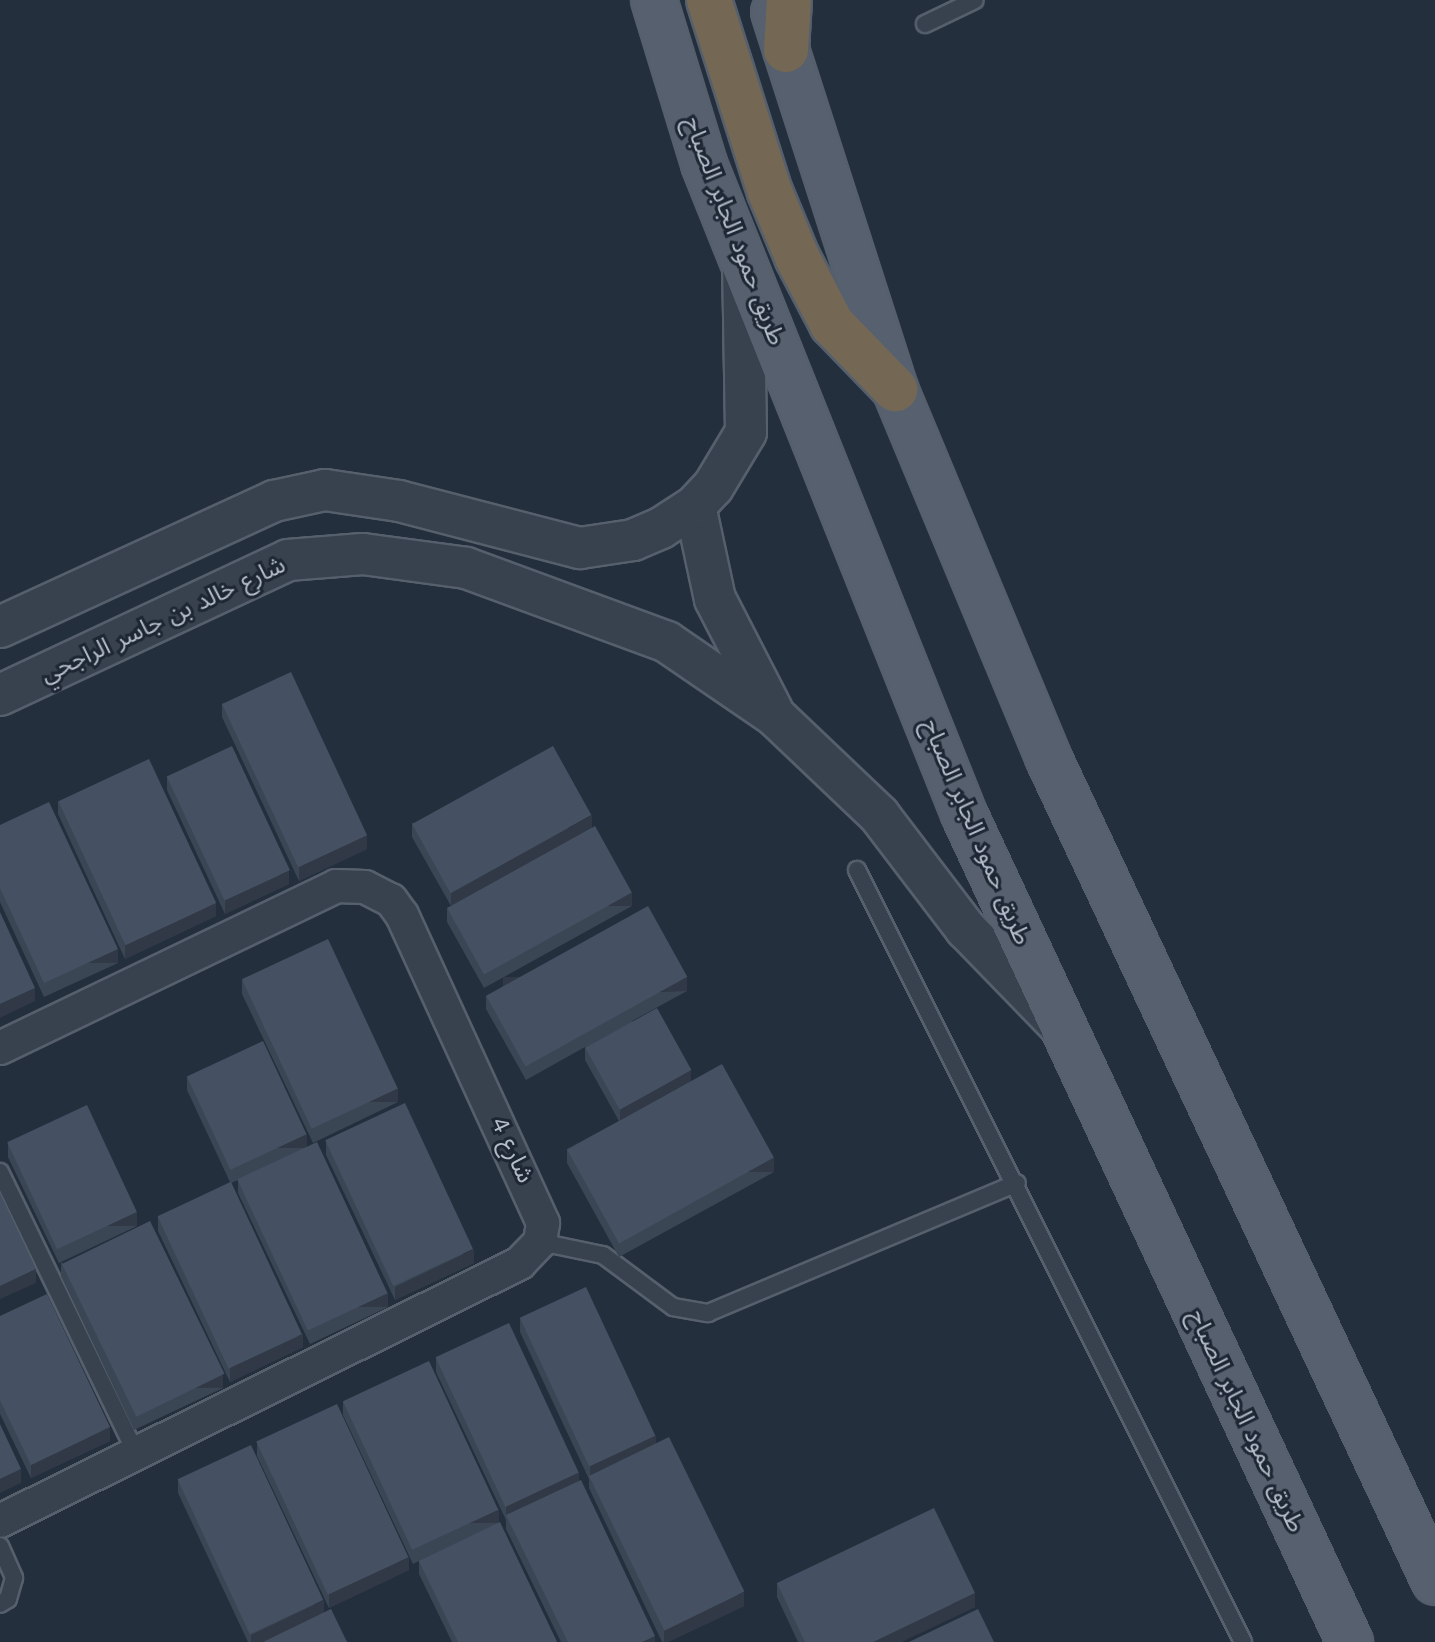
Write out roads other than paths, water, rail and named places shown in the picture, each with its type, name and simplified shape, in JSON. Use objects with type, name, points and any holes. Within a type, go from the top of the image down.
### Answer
[{"type":"highway","points":[[709,0],[770,192],[797,257],[832,324],[895,389]]},
{"type":"highway","points":[[786,50],[789,0]]},
{"type":"main road","name":"طريق حمود الجابر الصباح","points":[[654,0],[704,164],[964,814],[1350,1642]]},
{"type":"main road","points":[[770,0],[895,389],[1048,757],[1435,1582]]},
{"type":"street","points":[[13,621],[274,501],[325,490],[399,501],[580,548],[633,540],[695,506],[729,465],[746,432],[743,261]]},
{"type":"street","points":[[695,506],[715,599],[775,716]]},
{"type":"street","name":"شارع خالد بن جاسر الراجحي","points":[[0,695],[288,560],[363,554],[466,568],[667,642],[775,716],[879,815],[966,929],[1064,1031]]},
{"type":"street","points":[[13,621],[56,618],[64,630],[66,644],[59,659],[38,677]]},
{"type":"street","name":"شارع 4","points":[[0,1048],[336,886],[365,887],[391,900],[402,915],[538,1204],[543,1223],[540,1242]]},
{"type":"street","points":[[0,1521],[520,1263],[540,1242]]},
{"type":"lane","points":[[925,24],[975,0]]},
{"type":"lane","points":[[857,870],[1017,1183],[1243,1642]]},
{"type":"lane","points":[[0,1172],[136,1453]]},
{"type":"lane","points":[[540,1242],[603,1255],[673,1307],[708,1313],[1017,1183]]},
{"type":"lane","points":[[0,1546],[14,1578],[8,1599],[0,1604]]}]
